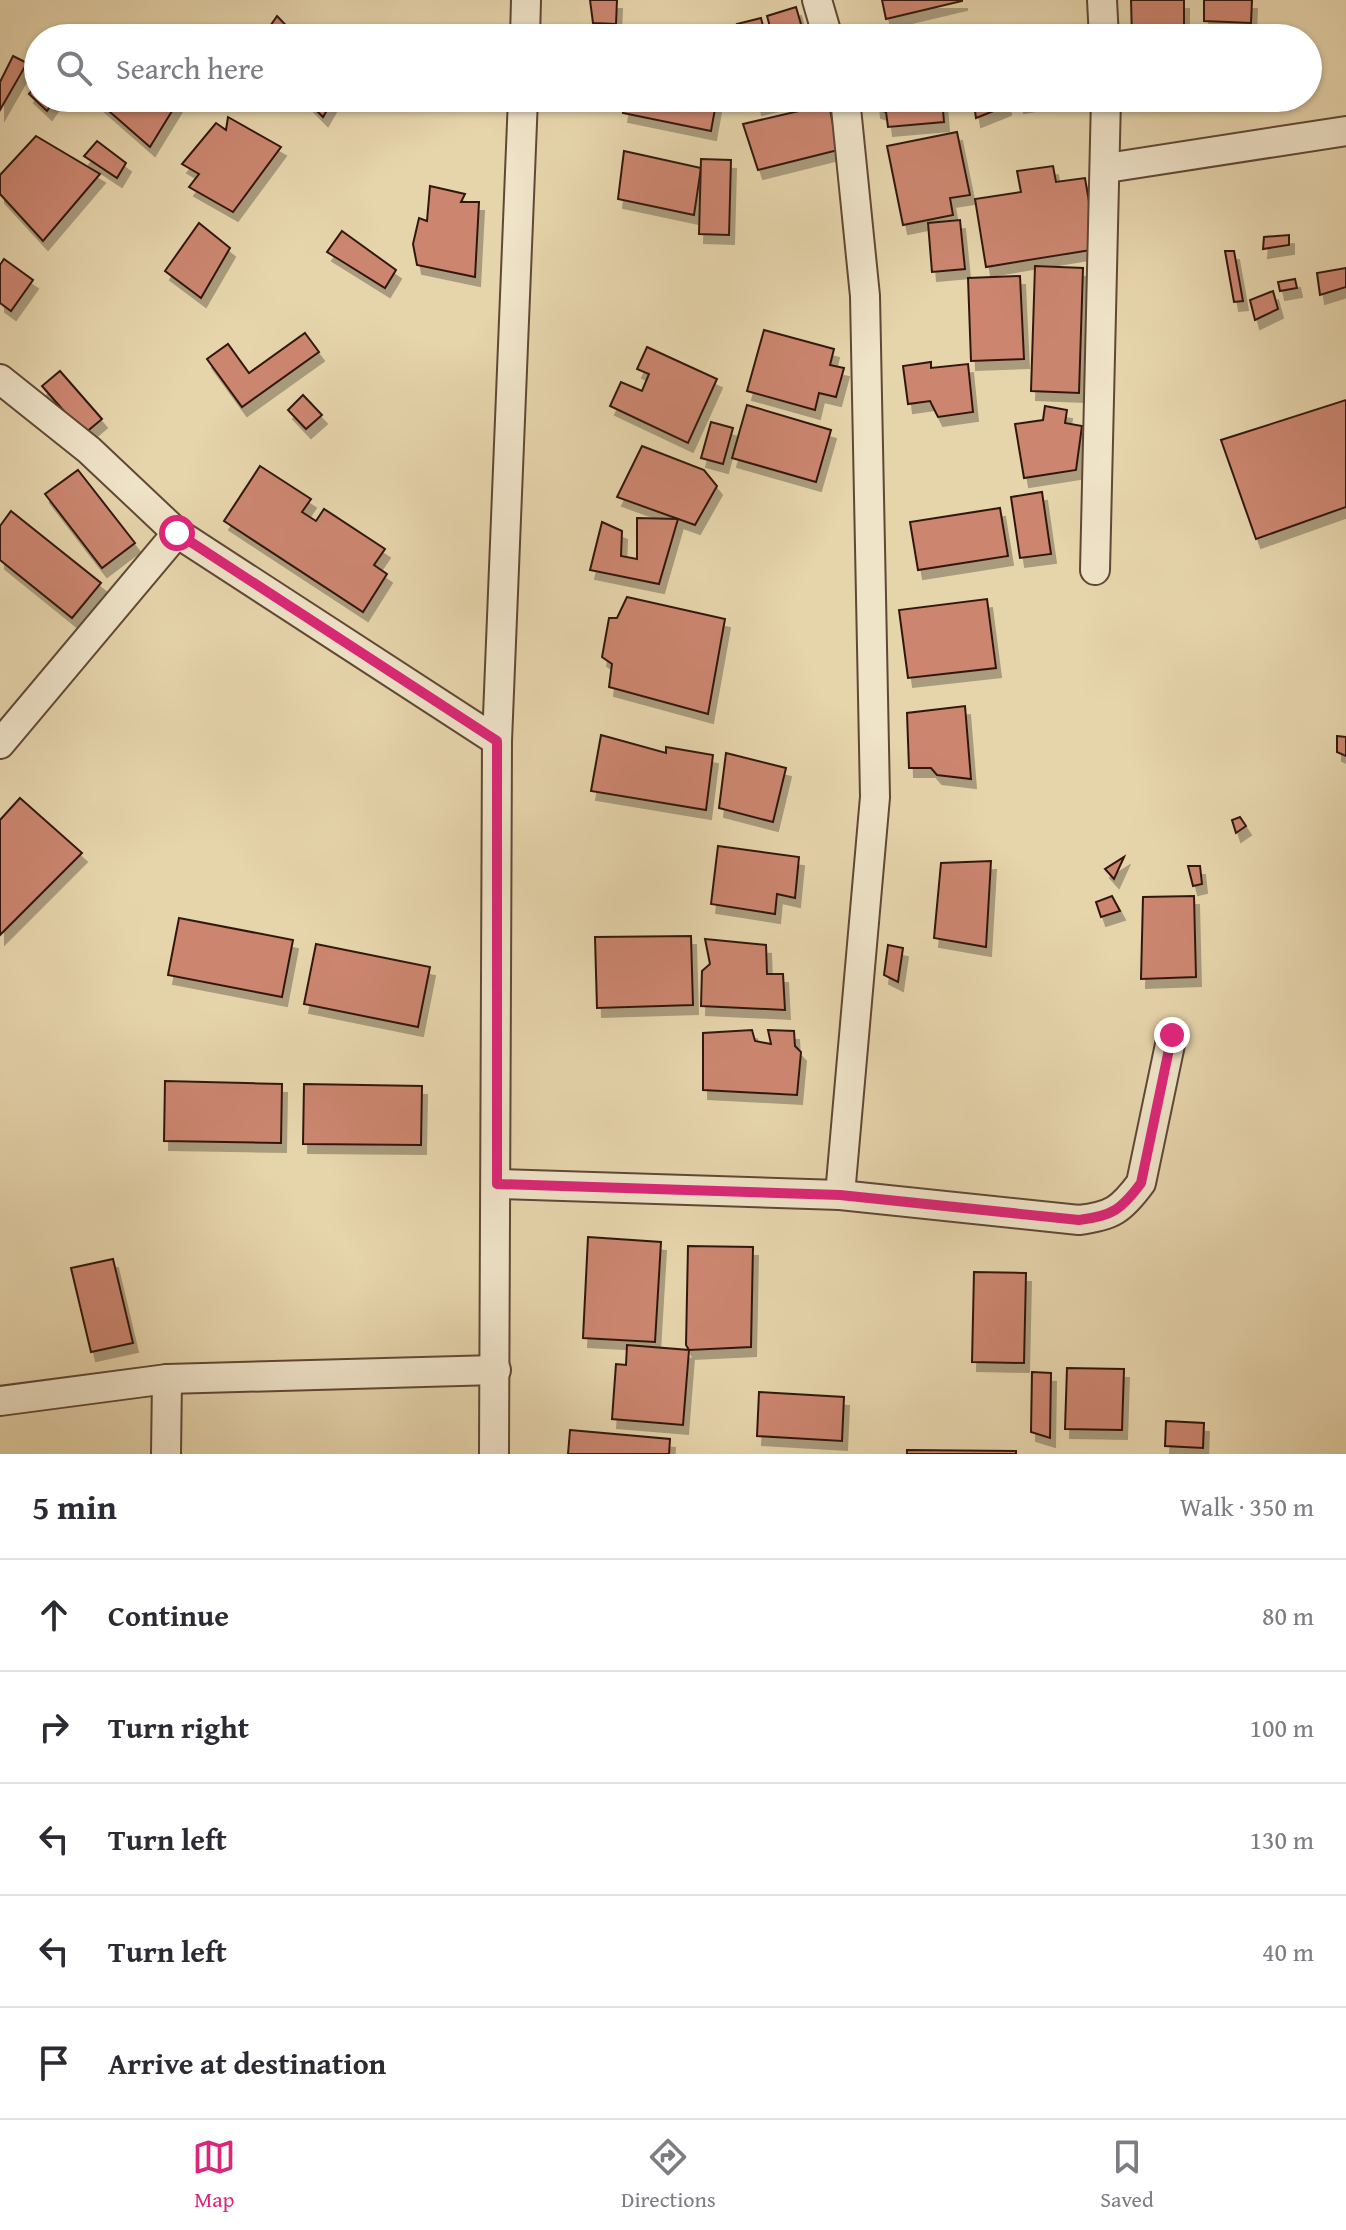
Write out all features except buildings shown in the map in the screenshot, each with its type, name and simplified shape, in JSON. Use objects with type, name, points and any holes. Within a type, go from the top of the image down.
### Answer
[{"type":"street","points":[[525,24],[526,0]]},
{"type":"street","points":[[817,0],[824,24]]},
{"type":"street","points":[[1102,0],[1103,24]]},
{"type":"street","points":[[494,1454],[497,741],[522,112]]},
{"type":"street","points":[[840,1195],[875,797],[865,296],[846,112]]},
{"type":"street","points":[[1095,570],[1106,112]]},
{"type":"street","points":[[1107,168],[1346,131]]},
{"type":"street","points":[[0,379],[89,450],[177,533],[497,741]]},
{"type":"street","points":[[0,744],[177,533]]},
{"type":"street","points":[[497,1184],[840,1195],[1079,1220],[1108,1216],[1126,1203],[1141,1183],[1172,1035]]},
{"type":"street","points":[[0,1401],[167,1379],[496,1370]]},
{"type":"street","points":[[166,1454],[167,1379]]},
{"type":"route","points":[[177,533],[497,741],[497,1184],[840,1195],[1079,1220],[1108,1216],[1126,1203],[1141,1183],[1172,1035]]}]
